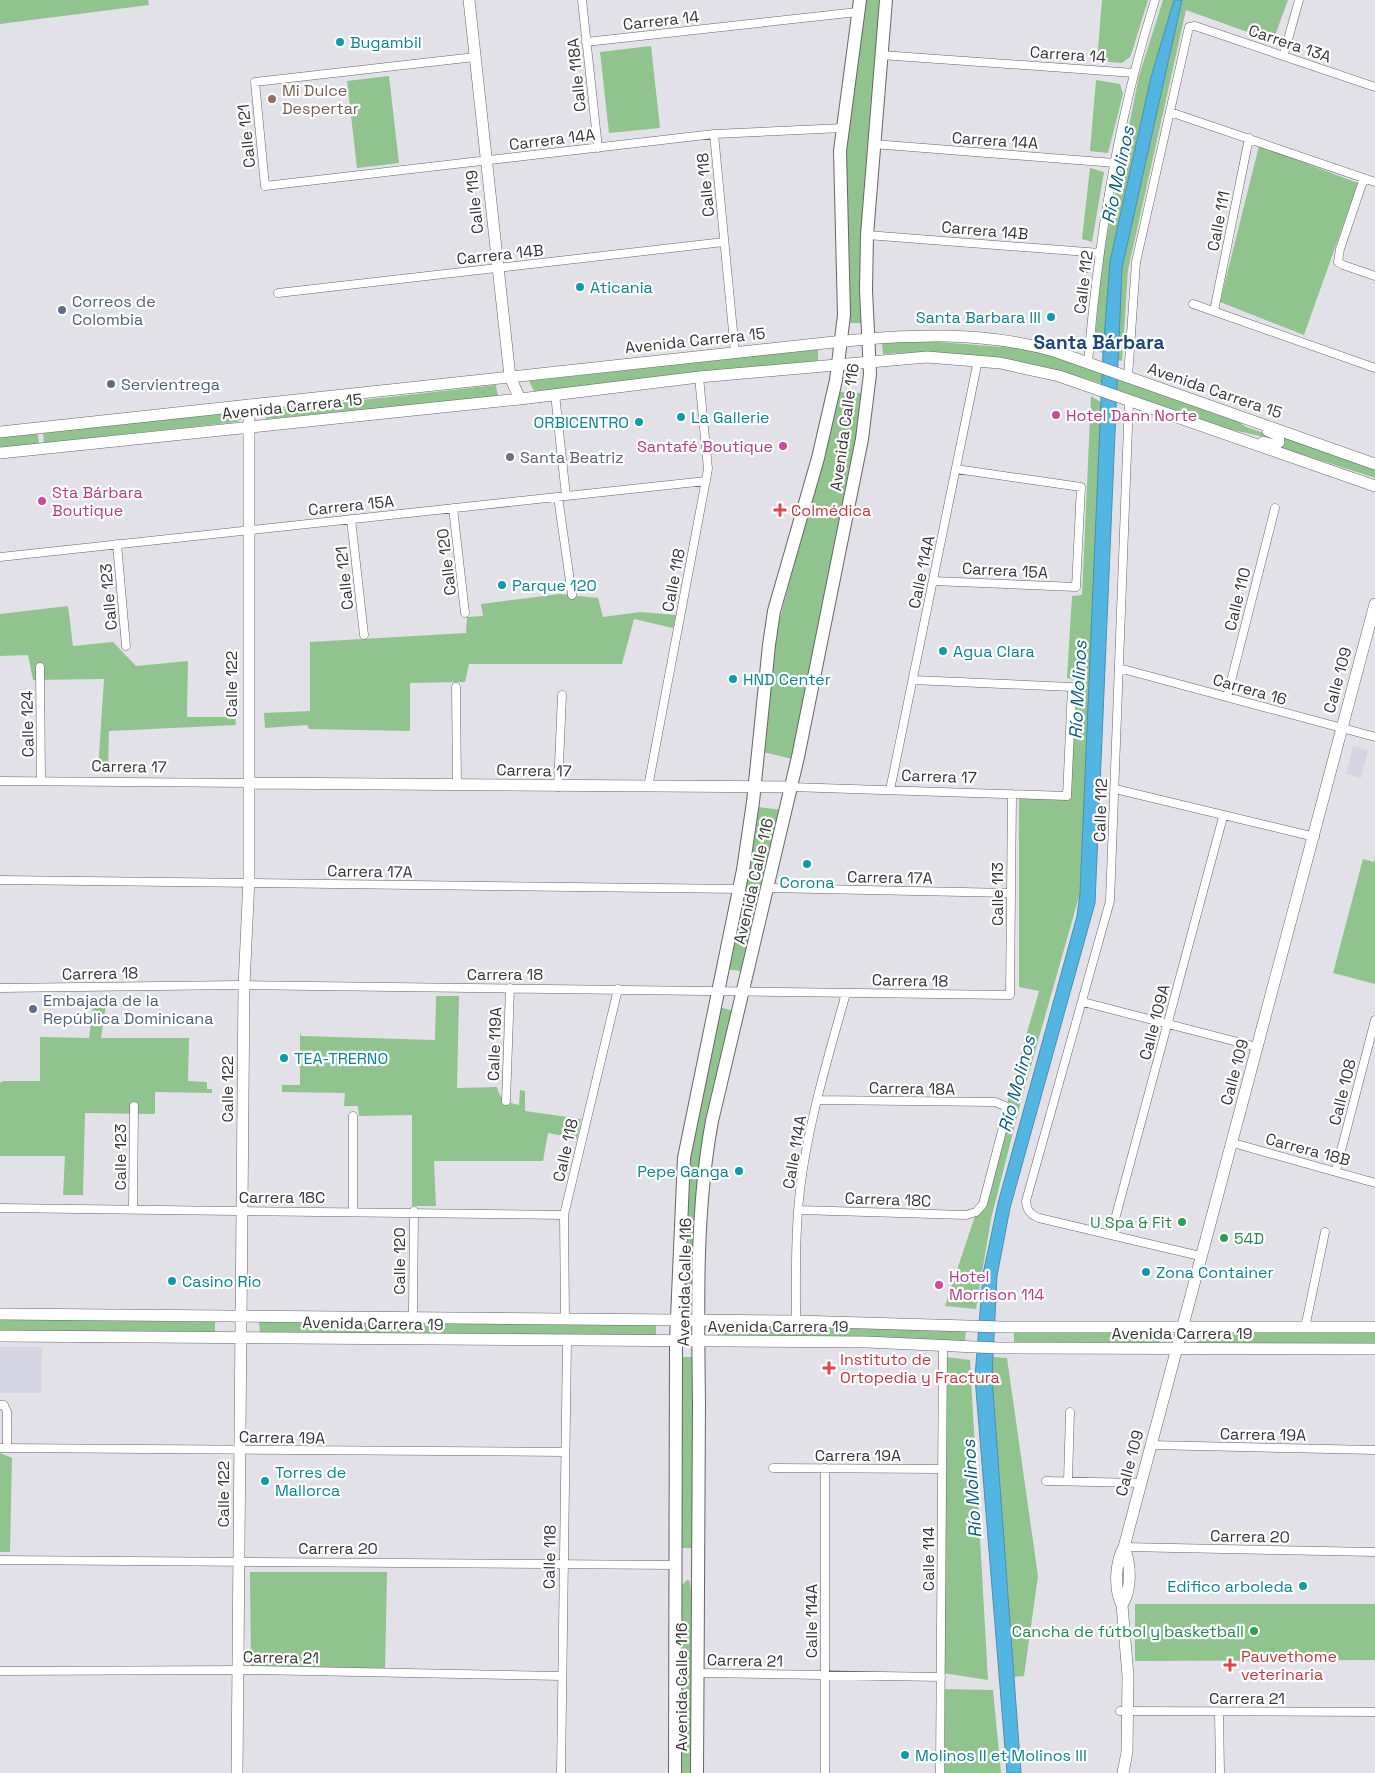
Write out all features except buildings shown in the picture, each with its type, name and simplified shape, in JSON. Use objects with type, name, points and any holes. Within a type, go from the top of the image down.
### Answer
[{"type":"main road","name":"Calle 119","points":[[469,0],[510,377],[520,399]]},
{"type":"main road","name":"Avenida Calle 116","points":[[697,1773],[698,1342],[700,1228],[707,1151],[791,787],[857,468],[870,381],[867,235],[886,0]]},
{"type":"main road","name":"Avenida Calle 116","points":[[675,1773],[676,1342],[684,1158],[717,990],[740,889],[754,787],[768,645],[774,611],[818,458],[838,364],[844,316],[839,176],[843,128],[859,6]]},
{"type":"main road","name":"Avenida Carrera 15","points":[[0,432],[869,338],[941,335],[1004,340],[1037,346],[1375,464]]},
{"type":"main road","name":"Avenida Carrera 15","points":[[0,453],[520,399],[699,377],[870,360],[927,357],[978,360],[1022,367],[1092,386],[1375,486]]},
{"type":"main road","name":"Calle 122","points":[[237,1773],[244,986],[249,883],[249,405]]},
{"type":"main road","points":[[1230,435],[1243,436],[1273,445],[1279,442],[1277,434],[1251,425],[1236,415]]},
{"type":"main road","name":"Calle 109","points":[[1123,1771],[1127,1752],[1124,1711],[1128,1676],[1125,1661],[1122,1605],[1118,1596],[1118,1556],[1124,1547],[1375,604]]},
{"type":"main road","name":"Carrera 17","points":[[249,783],[558,787],[791,787]]},
{"type":"main road","name":"Avenida Carrera 19","points":[[0,1314],[565,1320],[796,1320],[996,1327],[1375,1327]]},
{"type":"main road","name":"Avenida Carrera 19","points":[[0,1336],[698,1342],[1175,1350],[1375,1349]]},
{"type":"main road","points":[[675,1565],[688,1562],[691,1564],[698,1635]]},
{"type":"street","name":"Calle 118A","points":[[582,0],[598,148]]},
{"type":"street","name":"Calle 112","points":[[1090,364],[1100,253],[1115,163],[1134,73],[1154,0]]},
{"type":"street","points":[[1284,54],[1299,0]]},
{"type":"street","name":"Carrera 14","points":[[586,42],[859,6]]},
{"type":"street","name":"Carrera 13A","points":[[1170,112],[1186,31],[1189,27],[1195,26],[1284,54],[1375,87]]},
{"type":"street","name":"Carrera 14","points":[[881,54],[1134,73]]},
{"type":"street","name":"Calle 121","points":[[265,186],[255,82],[475,57]]},
{"type":"street","points":[[1124,376],[1136,262],[1170,112],[1375,182]]},
{"type":"street","name":"Carrera 14A","points":[[265,186],[714,134],[843,128]]},
{"type":"street","name":"Calle 118","points":[[714,134],[735,352]]},
{"type":"street","name":"Calle 111","points":[[1214,311],[1249,138]]},
{"type":"street","name":"Carrera 14A","points":[[873,144],[1115,163]]},
{"type":"street","points":[[1364,178],[1340,249],[1338,262],[1375,276]]},
{"type":"street","name":"Carrera 14B","points":[[867,235],[1100,253]]},
{"type":"street","name":"Carrera 14B","points":[[278,293],[724,242]]},
{"type":"street","points":[[1193,304],[1375,368]]},
{"type":"street","name":"Calle 114A","points":[[890,790],[978,360]]},
{"type":"street","name":"Calle 118","points":[[648,787],[706,481],[708,459],[699,377]]},
{"type":"street","points":[[554,394],[572,596]]},
{"type":"street","name":"Calle 112","points":[[1111,1234],[1039,1218],[1032,1215],[1027,1209],[1028,1189],[1083,1002],[1110,902],[1115,789],[1124,398]]},
{"type":"street","name":"Carrera 15A","points":[[933,581],[1076,587],[1081,487],[956,469]]},
{"type":"street","name":"Carrera 15A","points":[[0,557],[706,481]]},
{"type":"street","name":"Calle 120","points":[[453,508],[465,613]]},
{"type":"street","name":"Calle 110","points":[[1227,696],[1274,508]]},
{"type":"street","name":"Calle 121","points":[[351,519],[364,635]]},
{"type":"street","name":"Calle 123","points":[[116,544],[126,646]]},
{"type":"street","name":"Calle 124","points":[[40,667],[41,781]]},
{"type":"street","name":"Carrera 16","points":[[1118,668],[1375,737]]},
{"type":"street","name":"Calle 112","points":[[913,680],[1072,687],[1067,796]]},
{"type":"street","points":[[456,686],[457,785]]},
{"type":"street","points":[[558,787],[562,695]]},
{"type":"street","name":"Carrera 17","points":[[0,781],[249,783]]},
{"type":"street","name":"Carrera 17","points":[[791,787],[1067,796]]},
{"type":"street","points":[[1115,789],[1314,837]]},
{"type":"street","name":"Calle 113","points":[[1010,995],[1012,794]]},
{"type":"street","name":"Calle 109A","points":[[1111,1234],[1223,816]]},
{"type":"street","name":"Carrera 17A","points":[[0,880],[740,889]]},
{"type":"street","name":"Carrera 17A","points":[[768,888],[1011,893]]},
{"type":"street","name":"Carrera 18","points":[[0,988],[244,986],[717,990],[1010,995]]},
{"type":"street","name":"Calle 119A","points":[[506,1101],[510,988]]},
{"type":"street","name":"Calle 118","points":[[565,1320],[564,1215],[618,989]]},
{"type":"street","name":"Calle 114A","points":[[796,1320],[799,1210],[804,1165],[818,1100],[846,993]]},
{"type":"street","points":[[1083,1002],[1257,1047]]},
{"type":"street","name":"Calle 108","points":[[1336,1170],[1375,1020]]},
{"type":"street","name":"Carrera 18A","points":[[818,1100],[995,1102],[1005,1106],[1006,1118],[983,1204],[976,1212]]},
{"type":"street","name":"Calle 123","points":[[134,1106],[134,1208]]},
{"type":"street","points":[[353,1116],[353,1211]]},
{"type":"street","name":"Carrera 18B","points":[[1233,1143],[1336,1170],[1375,1183]]},
{"type":"street","name":"Carrera 18C","points":[[0,1208],[414,1211],[564,1215]]},
{"type":"street","name":"Carrera 18C","points":[[799,1210],[966,1215],[976,1212]]},
{"type":"street","name":"Calle 120","points":[[413,1310],[414,1211]]},
{"type":"street","points":[[1305,1328],[1325,1232]]},
{"type":"street","points":[[1111,1234],[1200,1256]]},
{"type":"street","name":"Calle 118","points":[[561,1773],[564,1452],[568,1341]]},
{"type":"street","name":"Calle 114","points":[[940,1773],[943,1345]]},
{"type":"street","points":[[0,1405],[4,1405],[7,1412],[4,1448]]},
{"type":"street","points":[[1068,1481],[1070,1412]]},
{"type":"street","name":"Carrera 19A","points":[[1151,1445],[1375,1450]]},
{"type":"street","name":"Carrera 19A","points":[[4,1448],[564,1452]]},
{"type":"street","name":"Carrera 19A","points":[[773,1468],[942,1469]]},
{"type":"street","name":"Calle 114A","points":[[825,1468],[825,1773]]},
{"type":"street","points":[[1046,1481],[1141,1483]]},
{"type":"street","name":"Carrera 20","points":[[1124,1547],[1375,1552]]},
{"type":"street","name":"Carrera 20","points":[[0,1560],[239,1560],[675,1565]]},
{"type":"street","name":"Carrera 21","points":[[0,1671],[239,1670],[561,1676]]},
{"type":"street","name":"Carrera 21","points":[[698,1673],[941,1677]]},
{"type":"street","name":"Carrera 21","points":[[1124,1711],[1375,1712]]},
{"type":"street","points":[[1219,1712],[1220,1773]]},
{"type":"shaded area","points":[[1353,746],[1368,750],[1361,778],[1346,774]]},
{"type":"shaded area","points":[[0,1347],[42,1347],[41,1393],[0,1393]]},
{"type":"green space","points":[[0,0],[148,0],[149,5],[0,24]]},
{"type":"green space","points":[[864,0],[880,0],[880,9],[862,222],[864,323],[848,323],[845,154]]},
{"type":"green space","points":[[1102,0],[1148,0],[1130,57],[1122,63],[1097,61]]},
{"type":"green space","points":[[1163,0],[1174,0],[1151,77],[1110,261],[1103,353],[1094,349],[1102,260],[1139,76]]},
{"type":"green space","points":[[1182,0],[1288,0],[1273,41],[1186,10],[1128,270],[1122,361],[1117,360],[1122,268]]},
{"type":"green space","points":[[651,46],[660,128],[609,133],[600,52]]},
{"type":"green space","points":[[389,76],[399,163],[357,168],[347,81]]},
{"type":"green space","points":[[1096,80],[1120,84],[1123,94],[1108,153],[1090,151]]},
{"type":"green space","points":[[1259,146],[1358,183],[1304,335],[1220,302]]},
{"type":"green space","points":[[1090,168],[1104,172],[1092,242],[1082,239]]},
{"type":"green space","points":[[1081,257],[1088,263],[1088,273],[1081,273]]},
{"type":"green space","points":[[927,341],[1028,349],[1102,372],[1102,384],[1047,368],[994,358],[941,353],[883,354],[882,342]]},
{"type":"green space","points":[[818,349],[818,361],[535,393],[529,381]]},
{"type":"green space","points":[[1117,379],[1238,421],[1246,427],[1270,435],[1269,438],[1228,429],[1117,390]]},
{"type":"green space","points":[[496,385],[498,397],[266,419],[265,411]]},
{"type":"green space","points":[[839,392],[864,393],[858,441],[792,759],[763,752],[774,641]]},
{"type":"green space","points":[[1091,396],[1102,403],[1080,893],[1021,1101],[991,1219],[976,1309],[945,1306],[975,1216],[985,1209],[1008,1115],[1008,1098],[1039,991],[1019,987],[1019,797],[1070,795],[1078,680],[1067,678],[1072,596],[1082,595]]},
{"type":"green space","points":[[237,412],[241,415],[241,419],[237,422],[44,443],[43,433]]},
{"type":"green space","points":[[38,434],[39,444],[0,448],[0,437]]},
{"type":"green space","points":[[1284,435],[1375,468],[1375,478],[1280,447],[1284,442]]},
{"type":"green space","points":[[560,594],[598,598],[603,617],[640,612],[676,615],[673,628],[634,619],[622,664],[469,664],[465,682],[410,683],[410,731],[309,729],[307,725],[265,728],[264,713],[310,711],[310,642],[466,633],[467,617],[483,616],[481,604]]},
{"type":"green space","points":[[68,606],[73,646],[113,642],[136,666],[188,661],[187,717],[235,717],[236,725],[109,731],[108,772],[98,771],[104,679],[33,680],[28,655],[0,656],[0,614]]},
{"type":"green space","points":[[757,807],[782,810],[745,972],[727,969]]},
{"type":"green space","points":[[1375,858],[1375,984],[1333,973],[1363,859],[1374,862]]},
{"type":"green space","points":[[436,996],[459,996],[457,1088],[497,1087],[504,1100],[519,1105],[520,1090],[525,1091],[525,1111],[581,1119],[577,1139],[548,1133],[543,1161],[434,1161],[436,1206],[412,1206],[412,1115],[359,1116],[358,1106],[344,1106],[345,1093],[282,1092],[282,1085],[300,1085],[300,1032],[301,1036],[435,1040]]},
{"type":"green space","points":[[94,998],[107,998],[101,1038],[189,1038],[188,1081],[207,1082],[207,1089],[212,1089],[212,1093],[155,1092],[155,1114],[85,1113],[83,1195],[63,1195],[65,1156],[0,1156],[0,1083],[3,1081],[40,1081],[40,1037],[89,1038]]},
{"type":"green space","points":[[719,1007],[734,1011],[720,1068],[695,1307],[682,1307],[688,1159]]},
{"type":"green space","points":[[0,1319],[215,1322],[215,1333],[0,1331]]},
{"type":"green space","points":[[259,1322],[656,1325],[656,1336],[260,1333]]},
{"type":"green space","points":[[717,1324],[966,1330],[965,1341],[717,1338]]},
{"type":"green space","points":[[1014,1331],[1160,1334],[1159,1345],[1014,1344]]},
{"type":"green space","points":[[1197,1332],[1375,1333],[1375,1345],[1197,1344]]},
{"type":"green space","points":[[680,1357],[694,1357],[695,1548],[680,1548]]},
{"type":"green space","points":[[946,1357],[970,1360],[988,1680],[943,1673]]},
{"type":"green space","points":[[993,1357],[1007,1358],[1038,1576],[1024,1676],[1014,1677],[992,1377]]},
{"type":"green space","points":[[0,1453],[12,1458],[10,1552],[0,1552]]},
{"type":"green space","points":[[250,1572],[387,1572],[385,1672],[251,1667]]},
{"type":"green space","points":[[687,1580],[690,1581],[694,1626],[692,1773],[679,1773],[680,1587]]},
{"type":"green space","points":[[1135,1604],[1375,1604],[1375,1660],[1135,1661]]},
{"type":"green space","points":[[944,1689],[993,1690],[1001,1773],[945,1773]]},
{"type":"water","points":[[1174,0],[1182,0],[1122,268],[1095,903],[1010,1208],[997,1276],[992,1377],[1021,1773],[1007,1773],[975,1377],[983,1274],[998,1203],[1077,916],[1080,893],[1103,353],[1110,261],[1151,77]]},
{"type":"place","name":"Bugambil","points":[[340,42]]},
{"type":"place","name":"Mi Dulce Despertar","points":[[272,99]]},
{"type":"place","name":"Aticania","points":[[580,287]]},
{"type":"place","name":"Correos de Colombia","points":[[62,310]]},
{"type":"place","name":"Santa Barbara III","points":[[1051,317]]},
{"type":"place","name":"Servientrega","points":[[111,384]]},
{"type":"place","name":"Hotel Dann Norte","points":[[1056,415]]},
{"type":"place","name":"La Gallerie","points":[[681,417]]},
{"type":"place","name":"ORBICENTRO","points":[[639,422]]},
{"type":"place","name":"Santafé Boutique","points":[[783,446]]},
{"type":"place","name":"Santa Beatriz","points":[[510,457]]},
{"type":"place","name":"Sta Bárbara Boutique","points":[[42,501]]},
{"type":"place","name":"Colmédica","points":[[780,510]]},
{"type":"place","name":"Parque 120","points":[[502,585]]},
{"type":"place","name":"Agua Clara","points":[[943,651]]},
{"type":"place","name":"HND Center","points":[[733,679]]},
{"type":"place","name":"Corona","points":[[807,864]]},
{"type":"place","name":"Embajada de la República Dominicana","points":[[33,1009]]},
{"type":"place","name":"TEA-TRERNO","points":[[284,1058]]},
{"type":"place","name":"Pepe Ganga","points":[[739,1171]]},
{"type":"place","name":"U Spa & Fit","points":[[1182,1222]]},
{"type":"place","name":"54D","points":[[1224,1238]]},
{"type":"place","name":"Zona Container","points":[[1146,1272]]},
{"type":"place","name":"Casino Rio","points":[[172,1281]]},
{"type":"place","name":"Hotel Morrison 114","points":[[939,1285]]},
{"type":"place","name":"Instituto de Ortopedia y Fractura","points":[[829,1368]]},
{"type":"place","name":"Torres de Mallorca","points":[[265,1481]]},
{"type":"place","name":"Edifico arboleda","points":[[1303,1586]]},
{"type":"place","name":"Cancha de fútbol y basketball","points":[[1254,1631]]},
{"type":"place","name":"Pauvethome veterinaria","points":[[1230,1665]]},
{"type":"place","name":"Molinos II et Molinos III","points":[[905,1755]]},
{"type":"district","name":"Santa Bárbara","points":[[1099,342]]},
{"type":"water label","name":"Río Molinos","points":[[1118,175]]},
{"type":"water label","name":"Río Molinos","points":[[1078,690]]},
{"type":"water label","name":"Río Molinos","points":[[1017,1084]]},
{"type":"water label","name":"Río Molinos","points":[[972,1489]]}]
